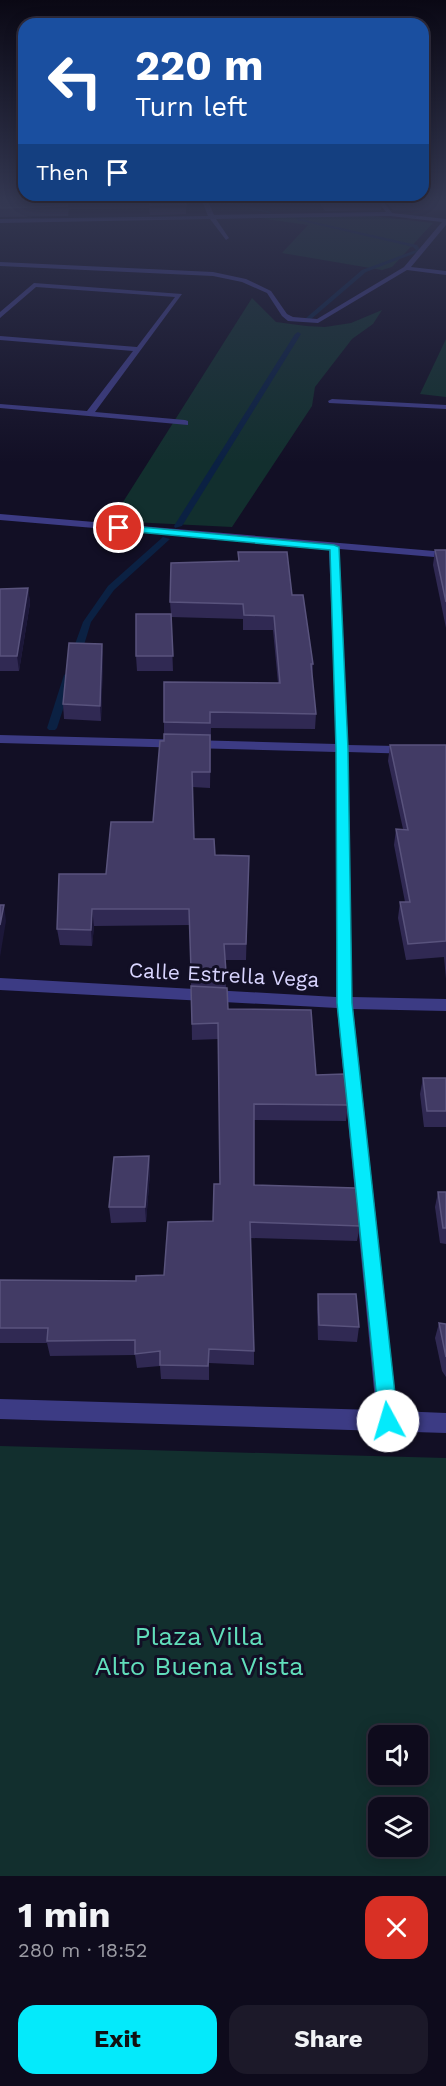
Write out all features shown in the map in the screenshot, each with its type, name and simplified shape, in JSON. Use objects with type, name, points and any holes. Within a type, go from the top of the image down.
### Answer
[{"type":"street","points":[[0,316],[30,289]]},
{"type":"street","points":[[89,414],[180,294],[92,289]]},
{"type":"street","points":[[262,289],[269,292],[284,315],[291,319],[318,321],[372,289]]},
{"type":"street","points":[[0,338],[138,349]]},
{"type":"street","points":[[332,401],[446,407]]},
{"type":"street","points":[[0,406],[185,423]]},
{"type":"street","points":[[0,517],[446,555]]},
{"type":"street","points":[[334,547],[342,749],[345,1003],[388,1421]]},
{"type":"street","points":[[0,739],[446,751]]},
{"type":"street","name":"Calle Estrella Vega","points":[[0,984],[345,1003],[446,1005]]},
{"type":"street","points":[[0,1409],[446,1423]]},
{"type":"green space","points":[[252,298],[276,322],[306,326],[325,327],[351,323],[382,310],[373,324],[352,339],[315,387],[312,406],[232,527],[111,521]]},
{"type":"green space","points":[[446,339],[446,397],[420,394]]},
{"type":"green space","name":"Plaza Villa Alto Buena Vista","points":[[0,1446],[446,1458],[446,1876],[0,1876]]},
{"type":"building","points":[[435,550],[446,550],[446,602]]},
{"type":"building","points":[[238,552],[287,552],[292,595],[303,595],[313,664],[311,664],[316,714],[210,712],[210,723],[164,722],[164,682],[280,683],[274,616],[244,615],[243,604],[170,602],[171,563],[239,561]]},
{"type":"building","points":[[28,588],[17,656],[0,656],[0,589]]},
{"type":"building","points":[[136,614],[171,614],[173,656],[136,656]]},
{"type":"building","points":[[69,643],[102,644],[100,706],[63,704]]},
{"type":"building","points":[[164,734],[210,735],[210,772],[192,772],[194,839],[214,839],[215,855],[249,856],[246,944],[224,944],[226,972],[191,970],[189,909],[92,909],[91,930],[57,929],[59,874],[106,874],[111,822],[153,822],[160,741],[164,741]]},
{"type":"building","points":[[390,745],[446,745],[446,941],[408,944],[400,902],[410,902],[396,829],[408,830]]},
{"type":"building","points":[[0,905],[4,905],[0,925]]},
{"type":"building","points":[[191,986],[227,988],[228,1009],[311,1010],[316,1075],[344,1074],[348,1105],[254,1104],[254,1185],[356,1188],[360,1226],[250,1222],[254,1351],[209,1349],[208,1366],[160,1365],[160,1351],[135,1354],[135,1340],[47,1341],[48,1328],[0,1328],[0,1280],[136,1281],[136,1276],[164,1275],[168,1222],[213,1221],[214,1184],[220,1184],[218,1023],[192,1024]]},
{"type":"building","points":[[423,1078],[446,1078],[446,1111],[427,1111]]},
{"type":"building","points":[[149,1156],[145,1207],[109,1207],[114,1157]]},
{"type":"building","points":[[438,1192],[446,1192],[446,1228],[443,1228]]},
{"type":"building","points":[[318,1294],[356,1294],[359,1327],[319,1325]]},
{"type":"building","points":[[439,1323],[446,1324],[446,1357]]},
{"type":"waterway","points":[[308,319],[344,289]]},
{"type":"waterway","points":[[178,526],[298,334]]},
{"type":"waterway","points":[[75,658],[87,622],[111,588],[166,539]]},
{"type":"waterway","points":[[52,728],[69,675]]},
{"type":"route","points":[[119,528],[334,547],[342,749],[345,1003],[388,1421]]}]
